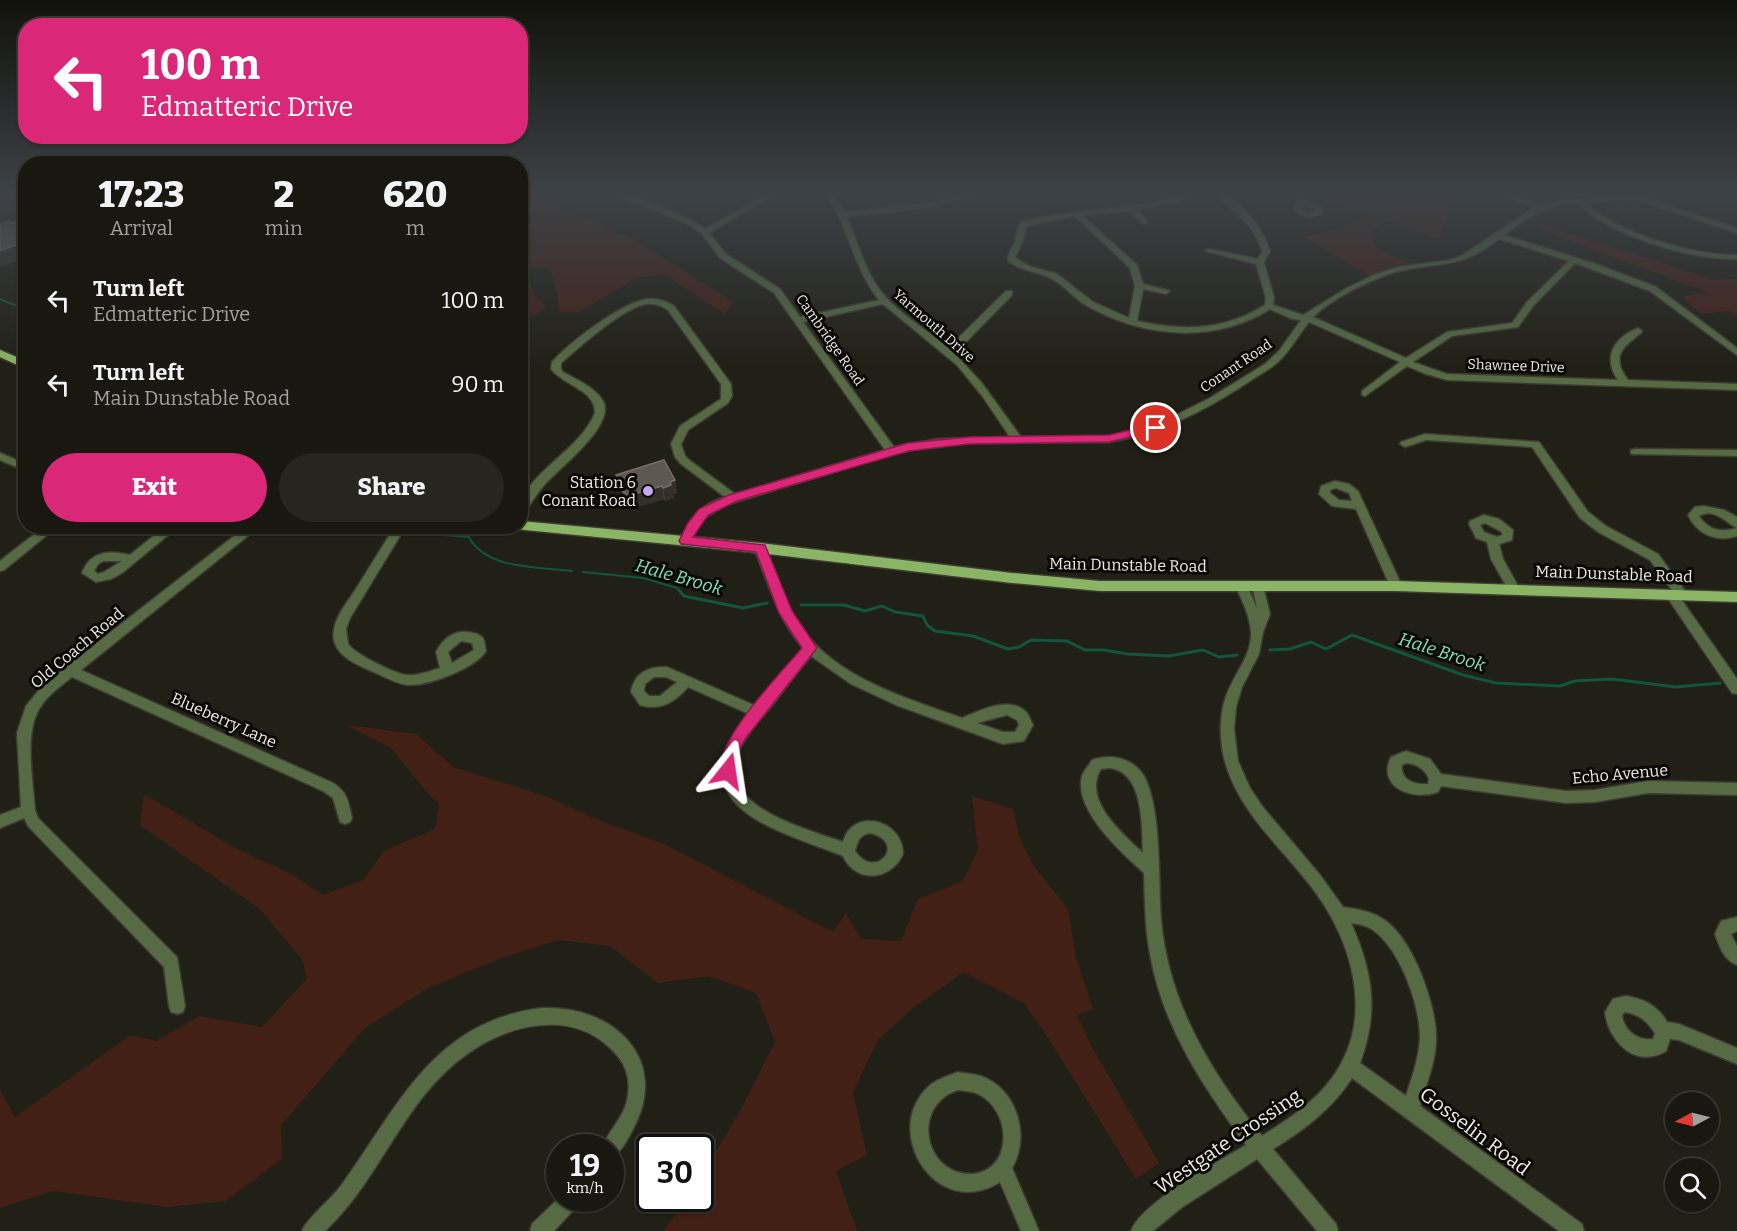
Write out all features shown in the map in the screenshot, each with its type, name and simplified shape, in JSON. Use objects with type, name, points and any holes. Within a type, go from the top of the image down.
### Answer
[{"type":"main road","points":[[0,353],[18,362]]},
{"type":"main road","name":"Main Dunstable Road","points":[[528,527],[760,548],[1060,583],[1137,586],[1513,588],[1737,597]]},
{"type":"street","name":"Cambridge Road","points":[[719,250],[723,256],[777,291],[800,320],[891,451]]},
{"type":"street","name":"Yarmouth Drive","points":[[856,250],[861,266],[885,301],[948,352],[968,372],[1018,440]]},
{"type":"street","points":[[1014,250],[1011,259],[1017,264],[1054,276],[1095,307],[1133,321],[1180,330],[1209,330],[1236,322],[1269,306],[1270,298],[1260,262],[1266,250]]},
{"type":"street","points":[[1117,250],[1130,262],[1137,273],[1139,286],[1133,321]]},
{"type":"street","points":[[1305,317],[1386,273],[1457,261],[1476,250]]},
{"type":"street","points":[[1544,250],[1627,278],[1659,292],[1737,352]]},
{"type":"street","points":[[1690,250],[1704,255],[1737,257]]},
{"type":"street","points":[[1209,251],[1260,262]]},
{"type":"street","points":[[1365,393],[1406,362],[1455,332],[1515,325],[1521,320],[1530,304],[1574,260]]},
{"type":"street","points":[[1139,286],[1166,291]]},
{"type":"street","points":[[948,352],[959,344],[1009,293]]},
{"type":"street","points":[[800,320],[885,301]]},
{"type":"street","points":[[528,500],[536,488],[595,427],[601,413],[601,407],[596,398],[560,374],[556,369],[557,362],[629,307],[648,302],[662,302],[671,308],[726,384],[725,401],[684,428],[676,444],[680,457],[685,462],[733,498]]},
{"type":"street","name":"Shawnee Drive","points":[[1269,306],[1295,317],[1305,317],[1429,372],[1453,377],[1737,387]]},
{"type":"street","name":"Conant Road","points":[[685,541],[692,526],[703,512],[733,498],[891,451],[938,442],[1119,438],[1156,428],[1221,396],[1274,362],[1286,349],[1305,317]]},
{"type":"street","points":[[1625,383],[1616,370],[1614,356],[1621,344],[1638,331]]},
{"type":"street","points":[[1405,444],[1425,437],[1535,444],[1584,515],[1602,529],[1654,557],[1737,689]]},
{"type":"street","points":[[1635,452],[1737,453]]},
{"type":"street","points":[[0,456],[18,464]]},
{"type":"street","points":[[1360,506],[1396,586]]},
{"type":"street","points":[[1737,524],[1727,515],[1712,510],[1699,510],[1694,515],[1698,523],[1709,531],[1723,535],[1737,532]]},
{"type":"street","points":[[0,567],[43,534]]},
{"type":"street","points":[[132,559],[164,534]]},
{"type":"street","name":"Old Coach Road","points":[[28,810],[24,747],[26,719],[40,698],[245,534]]},
{"type":"street","points":[[396,534],[344,617],[339,629],[339,641],[355,658],[404,680],[419,679],[447,669]]},
{"type":"street","points":[[1492,540],[1497,560],[1513,588]]},
{"type":"street","points":[[760,548],[786,613],[810,648],[835,668],[876,691],[962,723]]},
{"type":"street","points":[[1241,585],[1257,632]]},
{"type":"street","name":"Westgate Crossing","points":[[1140,1231],[1173,1202],[1318,1106],[1333,1091],[1350,1066],[1359,1044],[1366,999],[1356,951],[1339,914],[1311,875],[1248,800],[1234,767],[1228,738],[1230,702],[1251,661],[1257,632],[1264,614],[1258,585]]},
{"type":"street","points":[[810,648],[740,734],[729,756],[728,771],[735,791],[750,809],[848,851]]},
{"type":"street","name":"Blueberry Lane","points":[[71,671],[328,787],[339,795],[345,818]]},
{"type":"street","points":[[686,680],[759,712]]},
{"type":"street","points":[[1151,870],[1123,845],[1103,821],[1087,785],[1087,777],[1097,764],[1114,761],[1131,771],[1138,779],[1147,813],[1151,870],[1156,943],[1164,984],[1172,1005],[1216,1088],[1259,1146],[1329,1231]]},
{"type":"street","name":"Echo Avenue","points":[[1436,779],[1566,797],[1594,796],[1647,788],[1737,789]]},
{"type":"street","points":[[0,822],[28,810],[33,822],[171,963],[177,1006]]},
{"type":"street","points":[[1339,914],[1361,917],[1377,924],[1389,934],[1428,1016],[1425,1062],[1410,1110]]},
{"type":"street","points":[[1737,924],[1726,926],[1723,933],[1728,948],[1737,957]]},
{"type":"street","points":[[311,1231],[338,1205],[428,1076],[460,1048],[481,1035],[518,1021],[550,1017],[578,1019],[607,1034],[625,1049],[633,1063],[637,1080],[637,1097],[619,1134]]},
{"type":"street","points":[[1662,1030],[1679,1032],[1737,1056]]},
{"type":"street","name":"Gosselin Road","points":[[1350,1066],[1575,1231]]},
{"type":"street","points":[[1003,1167],[986,1180],[963,1184],[948,1178],[929,1162],[920,1138],[920,1122],[928,1099],[938,1089],[951,1082],[974,1082],[988,1088],[1000,1099],[1009,1114],[1013,1131],[1012,1149],[1003,1167],[1030,1231]]},
{"type":"street","points":[[539,1231],[558,1212]]},
{"type":"shaded area","points":[[528,250],[651,250],[733,302],[725,314],[664,274],[636,278],[579,312],[559,312],[551,270],[528,267]]},
{"type":"shaded area","points":[[1327,250],[1380,250],[1411,264],[1381,270],[1370,276]]},
{"type":"shaded area","points":[[1596,250],[1623,250],[1715,280],[1737,279],[1737,315],[1729,311],[1701,314],[1682,297],[1707,292]]},
{"type":"shaded area","points":[[528,280],[534,296],[546,307],[528,319]]},
{"type":"shaded area","points":[[346,725],[416,734],[453,767],[548,797],[593,818],[664,844],[833,932],[846,913],[861,939],[901,941],[918,899],[962,882],[978,850],[972,796],[1013,809],[1019,835],[1033,865],[1068,909],[1076,958],[1093,1009],[1077,1015],[1091,1045],[1159,1163],[1136,1179],[1024,1003],[963,972],[913,1008],[878,1040],[853,1092],[867,1155],[836,1171],[857,1231],[663,1231],[678,1212],[714,1212],[714,1155],[775,1042],[756,993],[709,976],[658,983],[610,946],[558,940],[502,958],[428,988],[365,1028],[281,1125],[282,1159],[226,1201],[166,1207],[53,1191],[0,1208],[0,1090],[15,1117],[131,1035],[156,1041],[200,1016],[262,1027],[307,979],[303,961],[261,910],[140,825],[144,794],[235,848],[291,874],[323,895],[363,880],[384,851],[435,829],[439,804],[391,748]]},
{"type":"building","points":[[664,460],[675,480],[670,482],[671,485],[626,496],[616,475]]},
{"type":"waterway","name":"Hale Brook","points":[[0,299],[18,307]]},
{"type":"waterway","name":"Hale Brook","points":[[432,534],[469,537],[477,548],[488,556],[515,565],[572,571]]},
{"type":"waterway","name":"Hale Brook","points":[[583,572],[643,578],[677,588],[680,592]]},
{"type":"waterway","name":"Hale Brook","points":[[679,590],[684,596],[743,608],[767,603]]},
{"type":"waterway","name":"Hale Brook","points":[[801,605],[844,605],[865,611],[882,606],[895,612],[923,616],[927,625],[935,631],[973,636],[1008,649],[1019,647],[1031,640],[1067,641],[1085,650],[1104,650],[1127,654],[1169,656],[1203,650],[1219,657],[1237,655]]},
{"type":"waterway","name":"Hale Brook","points":[[1270,650],[1290,649],[1311,642],[1326,649],[1352,635],[1463,675],[1496,683],[1560,686],[1575,681],[1612,679],[1676,687],[1720,683]]},
{"type":"place","name":"Station 6 Conant Road","points":[[648,491]]},
{"type":"route","points":[[728,771],[729,756],[740,734],[810,648],[798,634],[786,613],[760,548],[685,541],[692,526],[703,512],[733,498],[908,447],[969,440],[1109,439],[1156,428]]}]
